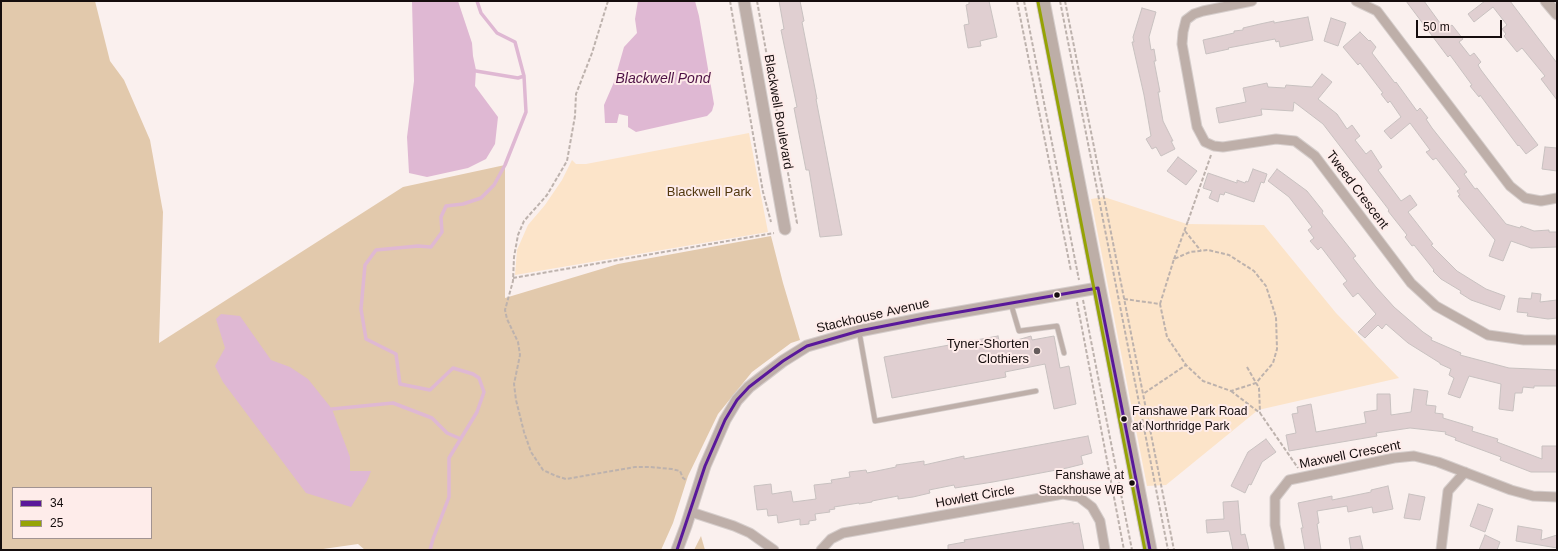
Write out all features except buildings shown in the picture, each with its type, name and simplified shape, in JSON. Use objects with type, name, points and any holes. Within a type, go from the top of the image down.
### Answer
[{"type":"main road","points":[[1043,1],[1150,550]]},
{"type":"street","name":"Blackwell Boulevard","points":[[744,1],[785,229]]},
{"type":"street","points":[[1214,146],[1205,142],[1197,127],[1182,44],[1184,26],[1186,20],[1194,14],[1252,1]]},
{"type":"street","points":[[1356,1],[1377,11],[1510,186],[1525,198],[1541,201],[1557,198]]},
{"type":"street","points":[[1549,2],[1557,14]]},
{"type":"street","name":"Tweed Crescent","points":[[1214,146],[1223,147],[1276,139],[1295,141],[1315,156],[1411,283],[1436,306],[1488,335],[1524,340],[1557,340]]},
{"type":"street","name":"Stackhouse Avenue","points":[[677,550],[691,512],[705,466],[725,420],[737,400],[745,391],[783,360],[807,346],[859,331],[1098,288]]},
{"type":"street","name":"Maxwell Crescent","points":[[1280,550],[1275,525],[1275,498],[1289,480],[1394,458],[1414,456],[1438,462],[1511,490],[1533,496],[1557,497]]},
{"type":"street","points":[[1441,550],[1448,492],[1465,472]]},
{"type":"street","name":"Howlett Circle","points":[[821,550],[831,539],[843,533],[1063,494],[1079,497],[1092,507],[1100,521],[1105,550]]},
{"type":"street","points":[[691,512],[734,526],[750,533],[774,550]]},
{"type":"lane","points":[[1010,303],[1019,331],[1057,326],[1064,353]]},
{"type":"lane","points":[[859,331],[875,421],[1036,391]]},
{"type":"path","points":[[608,1],[592,53],[576,94],[575,116],[567,161],[547,195],[524,221],[518,235],[514,257],[511,292],[506,310],[507,319],[518,342],[520,355],[514,384],[516,400],[531,452],[543,470],[566,479],[635,467],[664,468],[680,472],[686,480]]},
{"type":"path","points":[[730,1],[763,192],[774,233]]},
{"type":"path","points":[[513,278],[774,233],[797,223],[757,1]]},
{"type":"path","points":[[1017,1],[1071,271]]},
{"type":"path","points":[[1024,1],[1132,550]]},
{"type":"path","points":[[1060,1],[1168,550]]},
{"type":"path","points":[[1065,1],[1174,550]]},
{"type":"path","points":[[1214,146],[1160,304],[1168,337],[1186,366],[1203,381],[1231,391],[1260,412],[1304,477]]},
{"type":"path","points":[[1185,231],[1201,251]]},
{"type":"path","points":[[1174,260],[1190,252],[1208,250],[1228,255],[1254,271],[1266,286],[1276,317],[1277,349],[1273,363],[1256,383],[1231,391]]},
{"type":"path","points":[[1124,299],[1160,304]]},
{"type":"path","points":[[1077,302],[1124,550]]},
{"type":"path","points":[[1143,394],[1186,366]]},
{"type":"path","points":[[1247,367],[1259,388],[1260,412]]},
{"type":"green space","name":"Blackwell Park","points":[[749,133],[768,232],[515,275],[517,250],[528,225],[545,205],[562,180],[572,160],[576,164],[586,164]]},
{"type":"green space","points":[[1104,197],[1187,224],[1264,225],[1336,313],[1399,378],[1258,410],[1166,485],[1147,486],[1091,199]]},
{"type":"shaded area","points":[[1,1],[95,1],[110,61],[124,80],[150,140],[163,212],[159,343],[403,187],[505,165],[505,298],[618,264],[771,236],[800,340],[791,343],[752,372],[718,414],[688,476],[673,523],[661,550],[365,550],[358,544],[316,550],[1,550]]},
{"type":"shaded area","points":[[701,536],[705,550],[694,550]]},
{"type":"water","points":[[412,1],[458,1],[472,43],[476,70],[475,86],[498,117],[495,144],[486,159],[468,168],[427,177],[409,173],[407,137],[414,81]]},
{"type":"water","name":"Blackwell Pond","points":[[638,1],[695,1],[699,16],[714,104],[712,111],[707,116],[636,132],[628,127],[628,116],[619,114],[617,123],[605,123],[604,105],[614,82],[624,47],[637,33],[635,19]]},
{"type":"water","points":[[221,314],[240,316],[271,360],[290,367],[308,379],[332,409],[350,457],[350,471],[371,471],[367,481],[351,507],[306,493],[223,382],[215,366],[225,348],[216,319]]},
{"type":"waterway","points":[[430,550],[449,497],[449,458],[477,412],[484,392],[479,378],[473,374],[453,368],[430,390],[400,384],[396,354],[366,339],[361,309],[365,265],[376,250],[418,246],[431,247],[442,232],[441,217],[446,206],[463,204],[481,198],[494,185],[505,165],[526,112],[524,76],[515,42],[497,33],[481,13],[477,1]]},
{"type":"waterway","points":[[476,71],[518,78],[524,76]]},
{"type":"waterway","points":[[332,409],[393,403],[432,418],[447,433],[461,439]]},
{"type":"transit line","name":"25","points":[[1038,2],[1145,550]]},
{"type":"transit line","name":"34","points":[[677,550],[705,466],[725,420],[737,400],[749,387],[783,361],[807,346],[859,331],[1098,288],[1150,550]]},
{"type":"place","name":"Tyner-Shorten Clothiers","points":[[1037,351]]},
{"type":"place","name":"Fanshawe Park Road at Northridge Park","points":[[1124,419]]},
{"type":"place","name":"Fanshawe at Stackhouse WB","points":[[1132,483]]}]
